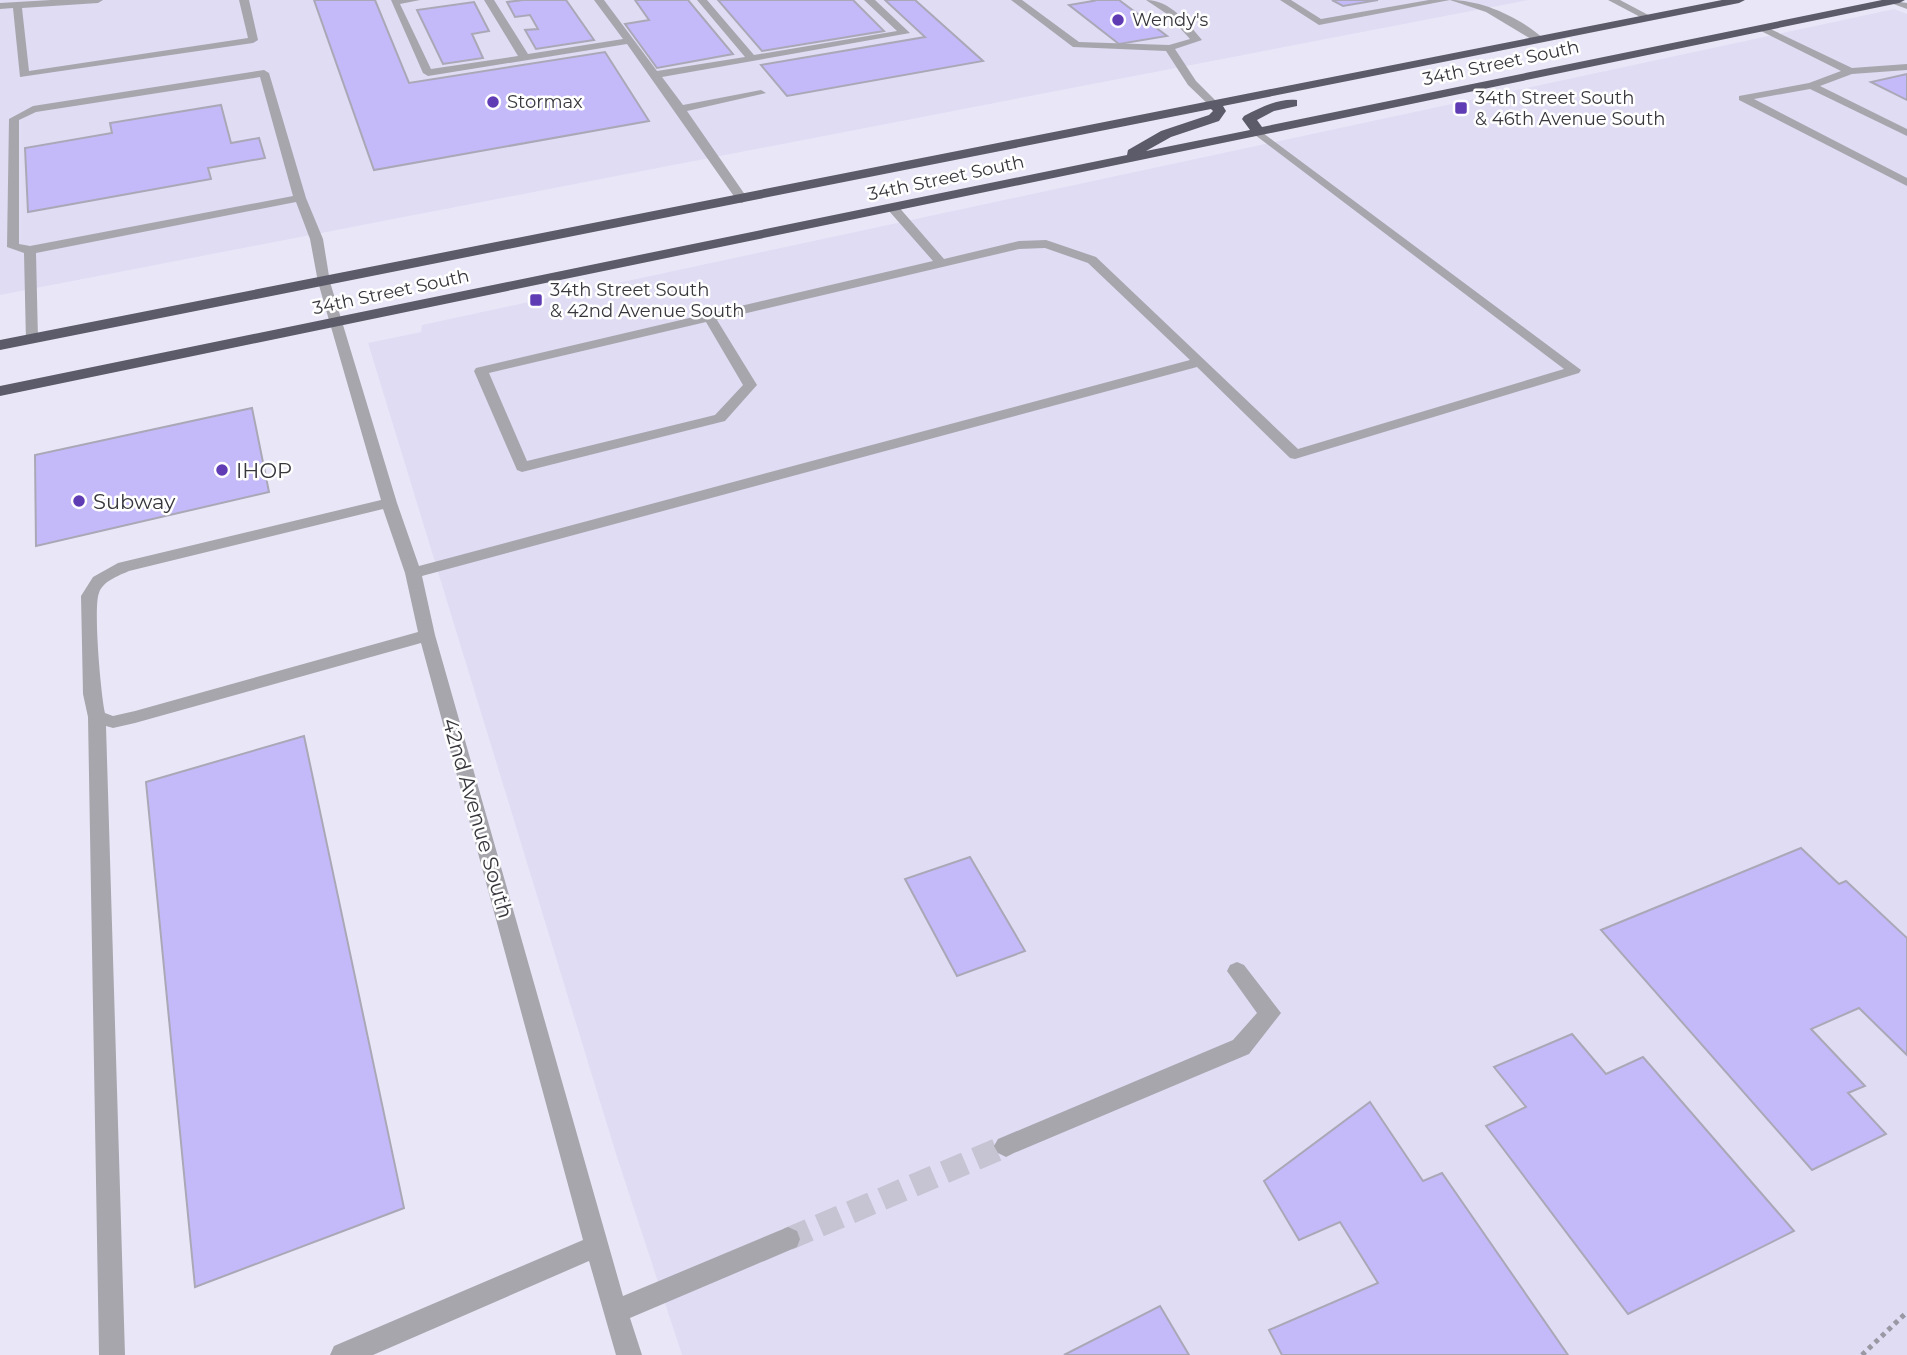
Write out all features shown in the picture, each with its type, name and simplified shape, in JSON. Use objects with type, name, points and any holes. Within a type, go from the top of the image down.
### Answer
[{"type":"highway","name":"34th Street South","points":[[0,345],[1739,0]]},
{"type":"highway","name":"34th Street South","points":[[0,391],[1895,0]]},
{"type":"highway","points":[[1259,132],[1249,119],[1256,113],[1317,98],[1351,77]]},
{"type":"highway","points":[[1120,161],[1166,134],[1214,118],[1220,111],[1215,105]]},
{"type":"street","points":[[0,6],[98,0]]},
{"type":"street","points":[[17,5],[24,75],[253,40],[244,0]]},
{"type":"street","points":[[415,0],[394,2],[428,73],[630,41]]},
{"type":"street","points":[[489,0],[525,58]]},
{"type":"street","points":[[599,0],[680,109],[742,199]]},
{"type":"street","points":[[702,0],[752,59]]},
{"type":"street","points":[[655,75],[905,33],[869,0]]},
{"type":"street","points":[[1016,0],[1077,45],[1168,48],[1197,40],[1170,12],[1151,0]]},
{"type":"street","points":[[1285,0],[1319,22],[1444,0]]},
{"type":"street","points":[[1455,0],[1489,10],[1540,40]]},
{"type":"street","points":[[1614,0],[1650,18]]},
{"type":"street","points":[[1895,0],[1907,6]]},
{"type":"street","points":[[1762,28],[1850,71]]},
{"type":"street","points":[[1168,48],[1192,83],[1215,105]]},
{"type":"street","points":[[1907,67],[1850,71],[1811,86],[1743,98],[1907,183]]},
{"type":"street","name":"42nd Avenue South","points":[[30,250],[13,247],[15,119],[33,108],[264,73],[300,198],[317,235],[323,260],[324,282],[389,503],[413,573],[427,635],[629,1355]]},
{"type":"street","points":[[1811,86],[1907,133]]},
{"type":"street","points":[[680,109],[761,93]]},
{"type":"street","points":[[709,317],[750,385],[720,418],[522,467],[481,371],[709,317],[1019,245],[1046,244],[1093,260],[1295,455],[1574,370],[1259,132]]},
{"type":"street","points":[[31,339],[30,250],[300,198]]},
{"type":"street","points":[[893,208],[940,263]]},
{"type":"street","points":[[413,573],[1200,362]]},
{"type":"street","points":[[112,1355],[97,717],[92,694],[89,596],[93,585],[106,574],[124,567],[389,503]]},
{"type":"street","points":[[97,717],[113,722],[135,717],[427,635]]},
{"type":"street","points":[[1006,1146],[1241,1047],[1270,1013],[1237,971]]},
{"type":"street","points":[[615,1312],[788,1239]]},
{"type":"street","points":[[344,1355],[598,1245]]},
{"type":"path","points":[[1862,1355],[1907,1312]]},
{"type":"shaded area","points":[[0,0],[1528,0],[0,295]]},
{"type":"shaded area","points":[[1894,9],[1907,14],[1907,1355],[682,1355],[616,1154],[368,343],[421,332],[422,325]]},
{"type":"building","name":"Stormax","points":[[314,0],[375,0],[409,83],[605,52],[649,121],[374,170]]},
{"type":"building","name":"Stormax","points":[[566,0],[594,40],[536,49],[525,30],[538,29],[530,15],[515,17],[507,2]]},
{"type":"building","points":[[635,0],[688,0],[733,54],[657,68],[625,24],[649,20]]},
{"type":"building","points":[[718,0],[853,0],[884,31],[762,51]]},
{"type":"building","points":[[885,0],[915,0],[983,61],[787,96],[761,65],[925,37]]},
{"type":"building","name":"Wendy's","points":[[1091,0],[1119,0],[1167,36],[1119,44],[1069,5],[1093,1]]},
{"type":"building","points":[[1332,0],[1378,0],[1343,6]]},
{"type":"building","name":"Stormax","points":[[474,2],[489,31],[472,34],[483,58],[443,64],[417,10]]},
{"type":"building","points":[[1907,74],[1907,100],[1871,82]]},
{"type":"building","points":[[221,105],[231,143],[259,138],[265,158],[208,168],[211,179],[28,212],[25,148],[112,133],[110,123]]},
{"type":"building","points":[[252,408],[269,492],[36,546],[35,455]]},
{"type":"building","points":[[304,736],[404,1208],[195,1287],[146,782]]},
{"type":"building","points":[[1801,848],[1839,884],[1846,881],[1907,938],[1907,1055],[1859,1008],[1811,1029],[1865,1086],[1848,1093],[1886,1134],[1812,1170],[1601,930]]},
{"type":"building","points":[[970,857],[1025,951],[957,976],[905,879]]},
{"type":"building","points":[[1572,1034],[1606,1074],[1643,1057],[1794,1231],[1628,1314],[1486,1126],[1526,1107],[1494,1067]]},
{"type":"building","points":[[1370,1102],[1423,1181],[1442,1173],[1568,1355],[1282,1355],[1269,1330],[1378,1283],[1340,1222],[1299,1240],[1264,1181]]},
{"type":"building","points":[[1160,1306],[1189,1355],[1064,1355]]},
{"type":"tunnel","points":[[788,1239],[1006,1146]]},
{"type":"place","name":"Wendy's","points":[[1118,20]]},
{"type":"place","name":"Stormax","points":[[493,102]]},
{"type":"place","name":"34th Street South & 46th Avenue South","points":[[1461,108]]},
{"type":"place","name":"34th Street South & 42nd Avenue South","points":[[536,300]]},
{"type":"place","name":"IHOP","points":[[222,470]]},
{"type":"place","name":"Subway","points":[[79,501]]}]
